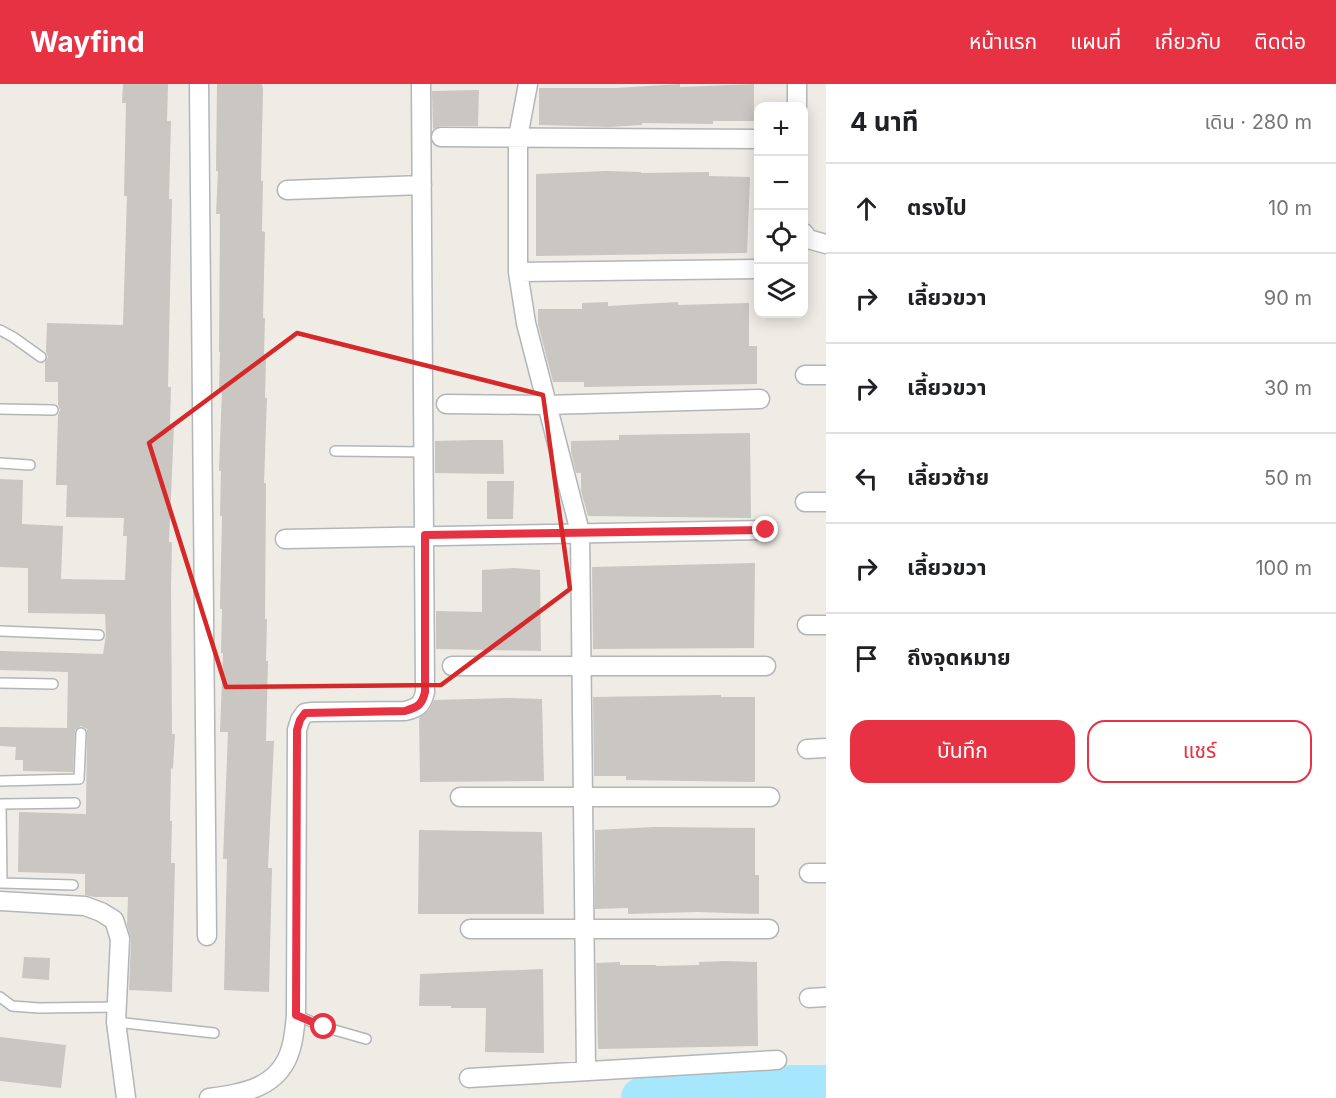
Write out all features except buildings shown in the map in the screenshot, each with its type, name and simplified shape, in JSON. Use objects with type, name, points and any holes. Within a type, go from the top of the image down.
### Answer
[{"type":"street","points":[[199,84],[207,936]]},
{"type":"street","points":[[209,1098],[238,1094],[267,1083],[282,1068],[291,1048],[296,1015],[297,730],[300,720],[305,713],[405,711],[417,708],[423,703],[425,692],[425,535],[421,84]]},
{"type":"street","points":[[528,84],[518,137],[518,272],[526,323],[580,532],[586,1071]]},
{"type":"street","points":[[797,84],[797,102]]},
{"type":"street","points":[[441,137],[754,139]]},
{"type":"street","points":[[287,190],[422,185]]},
{"type":"street","points":[[808,239],[826,244]]},
{"type":"street","points":[[518,272],[754,269]]},
{"type":"street","points":[[805,375],[826,375]]},
{"type":"street","points":[[446,404],[546,405],[760,399]]},
{"type":"street","points":[[805,502],[826,502]]},
{"type":"street","points":[[285,538],[766,530]]},
{"type":"street","points":[[807,625],[826,625]]},
{"type":"street","points":[[452,666],[766,666]]},
{"type":"street","points":[[807,749],[826,748]]},
{"type":"street","points":[[460,797],[770,797]]},
{"type":"street","points":[[0,902],[85,906],[114,920],[120,939],[117,1014],[126,1098]]},
{"type":"street","points":[[470,929],[769,929]]},
{"type":"street","points":[[469,1078],[777,1060]]},
{"type":"lane","points":[[0,330],[40,357]]},
{"type":"lane","points":[[0,409],[53,410]]},
{"type":"lane","points":[[335,452],[424,452]]},
{"type":"lane","points":[[0,464],[30,465]]},
{"type":"lane","points":[[0,631],[99,635]]},
{"type":"lane","points":[[0,683],[53,684]]},
{"type":"lane","points":[[0,781],[79,779],[81,733]]},
{"type":"lane","points":[[73,885],[2,883],[1,804],[75,803]]},
{"type":"lane","points":[[0,997],[12,1006],[117,1014],[214,1033]]},
{"type":"lane","points":[[296,1015],[324,1027],[366,1040]]},
{"type":"highlighted area","points":[[297,333],[543,395],[570,589],[441,685],[226,687],[149,443]]},
{"type":"waterway","points":[[642,1098],[728,1086],[826,1086]]},
{"type":"route","points":[[324,1027],[296,1015],[297,730],[305,713],[405,711],[417,708],[423,703],[425,692],[425,535],[766,530]]}]
